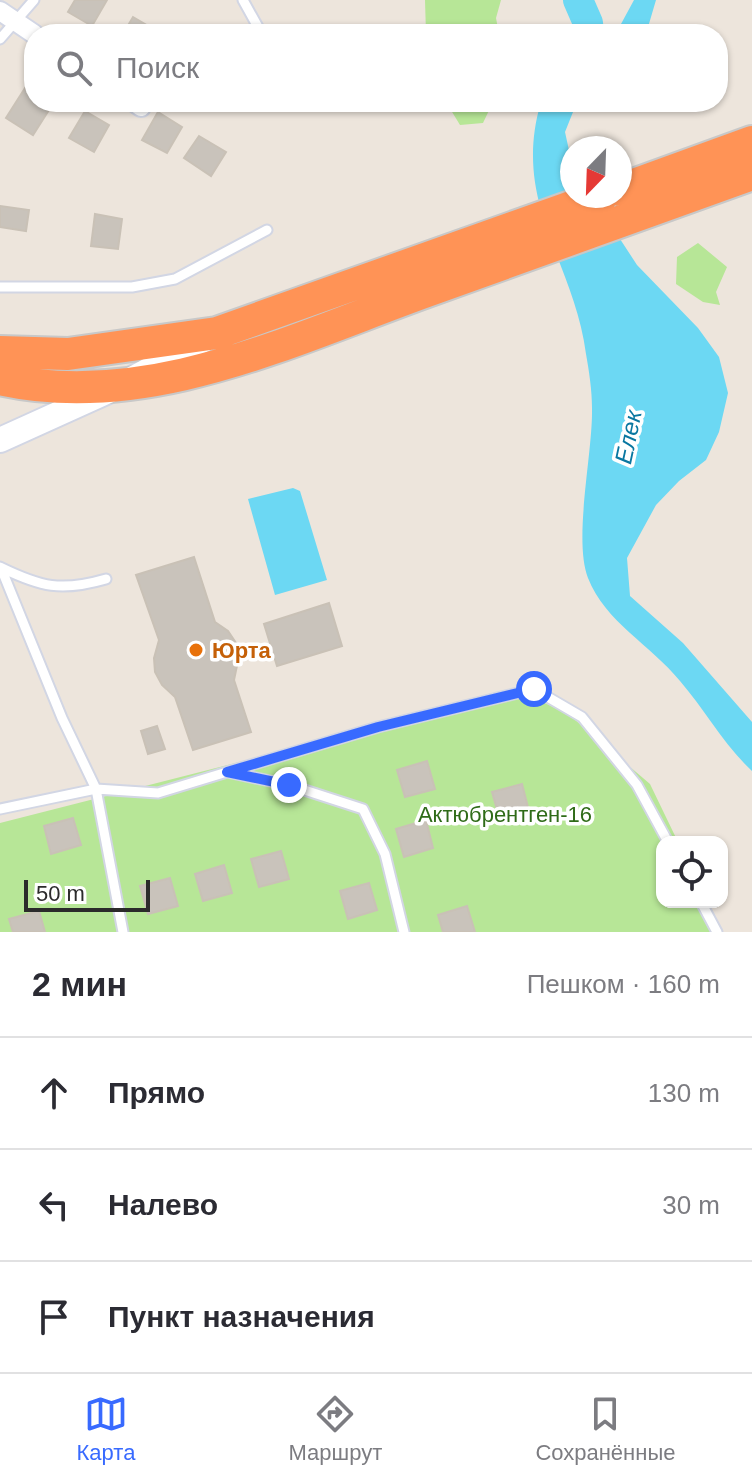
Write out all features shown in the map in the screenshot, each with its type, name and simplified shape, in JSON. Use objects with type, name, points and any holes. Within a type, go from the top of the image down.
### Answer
[{"type":"highway","points":[[632,186],[752,142]]},
{"type":"highway","points":[[0,352],[68,354],[217,333],[414,279],[752,174]]},
{"type":"highway","points":[[0,379],[40,388],[115,388],[221,365],[575,208]]},
{"type":"street","points":[[0,11],[24,28]]},
{"type":"street","points":[[0,440],[115,388],[217,333]]},
{"type":"lane","points":[[0,39],[34,0]]},
{"type":"lane","points":[[243,0],[256,24]]},
{"type":"lane","points":[[0,287],[132,287],[175,279],[267,230]]},
{"type":"lane","points":[[0,568],[42,586],[74,588],[106,579]]},
{"type":"lane","points":[[0,568],[62,718],[96,789],[123,932]]},
{"type":"lane","points":[[0,809],[96,789],[158,793],[378,727],[534,689],[582,717],[637,785],[665,836]]},
{"type":"lane","points":[[227,772],[289,785],[363,809],[385,854],[404,932]]},
{"type":"lane","points":[[704,908],[717,932]]},
{"type":"green space","points":[[425,0],[501,0],[497,24],[426,24]]},
{"type":"green space","points":[[452,112],[488,112],[483,123],[460,125]]},
{"type":"green space","points":[[698,243],[727,267],[716,292],[720,305],[703,302],[676,284],[677,257]]},
{"type":"green space","name":"Актюбрентген-16","points":[[518,691],[567,713],[650,784],[675,836],[656,836],[656,908],[711,908],[723,932],[0,932],[0,823]]},
{"type":"water","points":[[634,0],[656,0],[649,24],[621,24]]},
{"type":"water","points":[[539,112],[573,112],[566,136],[560,136],[560,208],[600,208],[637,265],[698,328],[719,357],[728,393],[719,432],[706,460],[679,481],[656,505],[627,558],[630,596],[683,643],[752,722],[752,771],[668,668],[605,608],[588,578],[582,541],[592,427],[591,387],[579,321],[539,202],[534,171],[534,138]]},
{"type":"water","points":[[293,488],[300,491],[327,580],[275,595],[248,499]]},
{"type":"building","points":[[75,0],[107,0],[93,24],[68,12]]},
{"type":"building","points":[[133,17],[145,24],[129,24]]},
{"type":"building","points":[[24,90],[24,112],[48,112],[33,135],[6,118]]},
{"type":"building","points":[[84,112],[109,125],[94,152],[69,138]]},
{"type":"building","points":[[158,112],[182,127],[167,153],[142,140]]},
{"type":"building","points":[[199,136],[226,152],[211,176],[184,158]]},
{"type":"building","points":[[0,206],[29,210],[26,231],[0,227]]},
{"type":"building","points":[[95,214],[122,219],[118,249],[91,246]]},
{"type":"building","name":"Юрта","points":[[194,557],[215,622],[228,631],[236,643],[239,656],[234,680],[251,732],[193,750],[175,697],[162,685],[155,672],[154,658],[159,640],[136,575]]},
{"type":"building","points":[[329,603],[342,646],[277,666],[264,624]]},
{"type":"building","points":[[157,726],[165,749],[148,754],[141,731]]},
{"type":"building","points":[[427,761],[435,789],[405,797],[397,770]]},
{"type":"building","points":[[522,784],[529,811],[500,820],[492,792]]},
{"type":"building","points":[[73,818],[81,845],[51,854],[44,826]]},
{"type":"building","points":[[426,820],[433,848],[404,857],[396,829]]},
{"type":"building","points":[[281,851],[289,879],[259,887],[251,859]]},
{"type":"building","points":[[224,865],[232,893],[203,901],[195,874]]},
{"type":"building","points":[[170,878],[178,906],[148,914],[140,886]]},
{"type":"building","points":[[369,883],[377,910],[348,919],[340,891]]},
{"type":"building","points":[[467,906],[475,932],[443,932],[438,915]]},
{"type":"building","points":[[39,911],[45,932],[13,932],[9,919]]},
{"type":"waterway","name":"Елек","points":[[578,0],[588,24]]},
{"type":"place","name":"Юрта","points":[[196,650]]},
{"type":"route","points":[[289,785],[227,772],[378,727],[534,689]]}]
